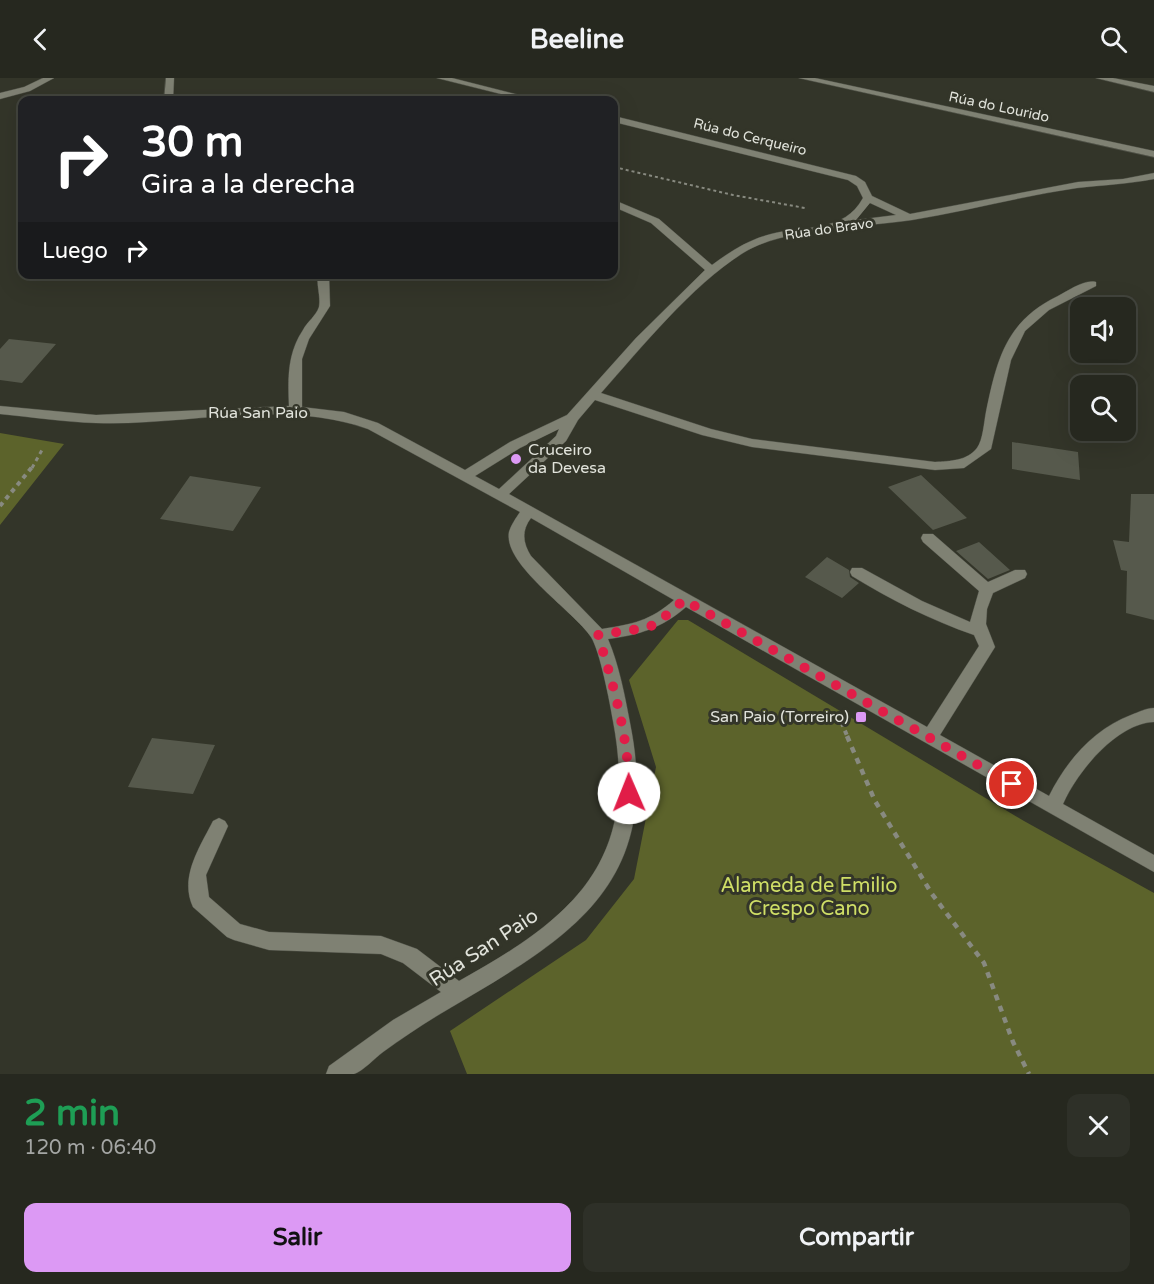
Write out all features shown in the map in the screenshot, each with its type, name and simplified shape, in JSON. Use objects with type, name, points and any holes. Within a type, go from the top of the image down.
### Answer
[{"type":"street","points":[[0,96],[27,89],[50,78]]},
{"type":"street","points":[[169,96],[170,78]]},
{"type":"street","points":[[441,78],[517,96]]},
{"type":"street","name":"Rúa do Lourido","points":[[803,78],[1154,154]]},
{"type":"street","points":[[1100,78],[1154,88]]},
{"type":"street","name":"Rúa do Cerqueiro","points":[[618,121],[841,174],[861,183],[868,198],[910,217]]},
{"type":"street","name":"Rúa do Bravo","points":[[499,496],[561,438],[572,418],[640,341],[712,270],[741,249],[755,243],[845,224],[910,217],[1078,185],[1123,182],[1154,176]]},
{"type":"street","points":[[845,224],[862,208],[868,198]]},
{"type":"street","points":[[618,205],[655,221],[712,270]]},
{"type":"street","points":[[296,410],[294,363],[308,330],[323,310],[326,296],[322,279]]},
{"type":"street","points":[[593,395],[707,432],[752,442],[935,466],[964,464],[984,449],[1004,365],[1018,330],[1032,316],[1051,304],[1092,284]]},
{"type":"street","name":"Rúa San Paio","points":[[0,410],[96,419],[296,410],[344,417],[373,426],[529,511],[1154,864]]},
{"type":"street","name":"Rúa do Bravo","points":[[465,476],[515,445],[572,418]]},
{"type":"street","name":"Rúa San Paio","points":[[337,1074],[409,1022],[555,930],[588,898],[608,868],[623,830],[629,793],[629,759],[620,709],[598,635],[541,577],[519,549],[516,536],[520,522],[529,511]]},
{"type":"street","points":[[928,538],[987,589]]},
{"type":"street","points":[[857,572],[901,599],[939,618],[979,632],[987,641],[987,647],[929,738]]},
{"type":"street","points":[[979,632],[978,621],[987,589],[1020,574]]},
{"type":"street","points":[[598,635],[645,628],[656,624],[684,600]]},
{"type":"street","points":[[1053,807],[1059,791],[1074,768],[1114,730],[1148,715],[1154,715]]},
{"type":"street","points":[[219,826],[197,875],[200,901],[234,931],[268,941],[381,945],[410,956],[458,993]]},
{"type":"path","points":[[618,168],[733,195],[810,209]]},
{"type":"path","points":[[0,506],[32,468],[42,450]]},
{"type":"path","points":[[836,710],[875,801],[932,894],[984,963],[1013,1042],[1029,1074]]},
{"type":"green space","points":[[0,433],[64,444],[0,525]]},
{"type":"green space","name":"Alameda de Emilio Crespo Cano","points":[[678,620],[688,620],[1024,821],[1154,893],[1154,1074],[467,1074],[450,1031],[586,940],[634,879],[656,767],[629,680]]},
{"type":"building","points":[[9,339],[56,344],[22,383],[0,380],[0,349]]},
{"type":"building","points":[[1012,442],[1078,452],[1080,480],[1012,469]]},
{"type":"building","points":[[921,475],[967,518],[933,530],[888,487]]},
{"type":"building","points":[[190,476],[261,487],[233,531],[160,519]]},
{"type":"building","points":[[1131,494],[1154,494],[1154,620],[1126,613],[1127,571],[1121,570],[1113,540],[1129,542]]},
{"type":"building","points":[[979,542],[1010,570],[988,579],[956,551]]},
{"type":"building","points":[[827,557],[849,570],[850,577],[859,583],[842,598],[805,577]]},
{"type":"building","points":[[152,738],[215,745],[193,794],[128,787]]},
{"type":"place","name":"Cruceiro da Devesa","points":[[516,459]]},
{"type":"place","name":"San Paio (Torreiro)","points":[[861,717]]},
{"type":"route","points":[[629,793],[629,759],[620,709],[598,635],[645,628],[656,624],[684,600],[1012,784]]}]
